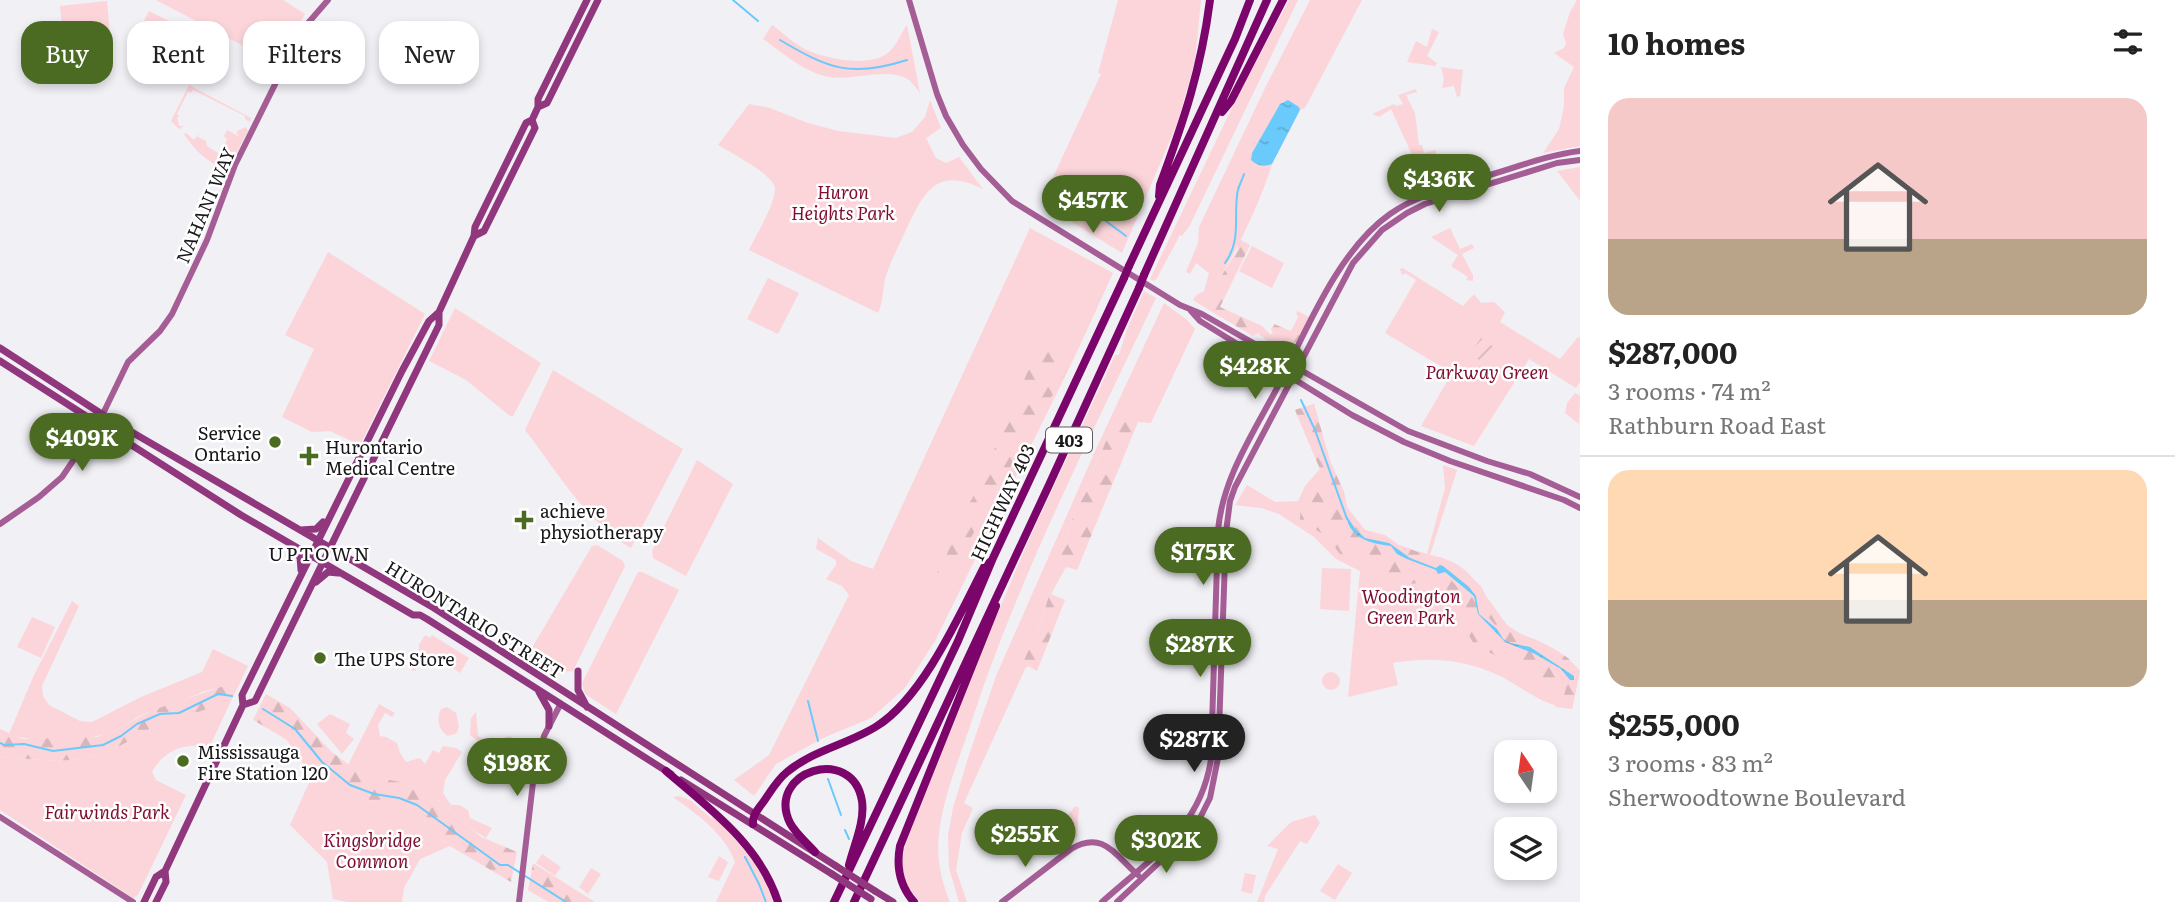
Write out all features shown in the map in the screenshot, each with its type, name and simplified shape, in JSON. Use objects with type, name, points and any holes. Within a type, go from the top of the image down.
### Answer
[{"type":"highway","points":[[1159,203],[1160,185],[1197,78],[1210,0]]},
{"type":"highway","name":"HIGHWAY 403","points":[[834,902],[958,641],[993,558],[1230,50],[1250,0]]},
{"type":"highway","name":"HIGHWAY 403","points":[[854,902],[1139,288],[1267,0]]},
{"type":"highway","points":[[1215,119],[1231,102],[1283,0]]},
{"type":"highway","points":[[753,820],[777,782],[791,768],[878,726],[910,698],[925,677],[984,567],[993,558]]},
{"type":"highway","points":[[914,902],[900,878],[900,846],[994,614],[998,592]]},
{"type":"highway","points":[[815,852],[791,825],[787,802],[793,786],[803,775],[814,770],[828,769],[851,779],[858,789],[862,803],[861,822],[845,878]]},
{"type":"highway","points":[[666,771],[715,813],[740,839],[764,871],[778,902]]},
{"type":"highway","points":[[861,902],[870,879],[871,867]]},
{"type":"main road","points":[[156,902],[166,882],[165,871],[243,705],[242,695],[402,371],[429,321],[439,312],[474,236],[475,227],[526,123],[533,120],[538,99],[587,0]]},
{"type":"main road","points":[[538,107],[547,103],[598,0]]},
{"type":"main road","points":[[243,705],[255,701],[439,325],[439,312]]},
{"type":"main road","name":"HURONTARIO STREET","points":[[0,348],[102,415],[434,608],[753,820],[874,897],[893,902]]},
{"type":"main road","name":"HURONTARIO STREET","points":[[0,361],[285,540],[413,615],[427,619],[666,771],[815,852],[834,870]]},
{"type":"main road","points":[[288,524],[304,531],[316,529],[335,504]]},
{"type":"main road","points":[[285,540],[300,557],[300,578]]},
{"type":"main road","points":[[304,600],[310,597],[318,579],[324,574],[331,571],[349,578]]},
{"type":"main road","points":[[579,671],[578,690],[587,708]]},
{"type":"main road","points":[[539,692],[549,710],[549,726]]},
{"type":"main road","points":[[144,902],[156,877],[165,871]]},
{"type":"street","name":"NAHANI WAY","points":[[0,524],[52,487],[73,462],[98,424],[128,362],[160,331],[172,314],[208,240],[225,188],[302,30],[328,0]]},
{"type":"street","points":[[909,0],[946,116],[981,169],[1012,201],[1352,415],[1404,442],[1450,461],[1580,508]]},
{"type":"street","points":[[1102,902],[1178,835],[1203,794],[1211,759],[1218,531],[1222,499],[1346,259],[1364,236],[1390,214],[1419,198],[1556,155],[1580,151]]},
{"type":"street","points":[[1117,902],[1184,839],[1199,820],[1210,797],[1218,758],[1226,532],[1230,501],[1292,377],[1359,254],[1396,220],[1425,204],[1557,163],[1580,160]]},
{"type":"street","points":[[1190,311],[1202,314],[1408,431],[1530,474],[1580,497]]},
{"type":"street","points":[[519,902],[534,774],[540,747],[560,705]]},
{"type":"street","points":[[0,817],[133,902]]},
{"type":"street","points":[[1002,902],[1070,849],[1083,843],[1106,845],[1142,879]]},
{"type":"street","points":[[994,902],[1010,896]]},
{"type":"green space","points":[[156,0],[283,0],[305,14],[301,21],[243,21],[243,46],[229,38],[229,21],[196,21]]},
{"type":"green space","points":[[1118,0],[1201,0],[1195,61],[1177,124],[1122,253],[1041,203],[1101,74],[1098,73]]},
{"type":"green space","points":[[1289,0],[1298,0],[1190,225],[1182,236],[1180,235],[1154,281],[1150,279],[1239,93]]},
{"type":"green space","points":[[1310,0],[1362,0],[1305,108],[1300,110],[1299,107],[1284,101],[1280,104],[1252,153],[1251,160],[1272,164],[1243,235],[1206,302],[1207,309],[1193,300],[1204,291],[1209,273],[1196,263],[1190,274],[1186,272],[1198,243],[1199,227]]},
{"type":"green space","points":[[1577,0],[1580,0],[1580,146],[1543,153],[1559,129],[1564,107],[1564,88],[1574,67],[1554,53],[1564,48],[1566,43],[1563,34]]},
{"type":"green space","points":[[107,1],[109,21],[61,21],[60,6]]},
{"type":"green space","points":[[149,11],[169,21],[144,21]]},
{"type":"green space","points":[[772,25],[799,46],[812,52],[836,59],[861,61],[884,55],[892,49],[907,25],[920,93],[909,80],[892,74],[838,78],[811,71],[763,39]]},
{"type":"green space","points":[[1432,29],[1439,32],[1427,56],[1437,63],[1435,66],[1407,62],[1416,41],[1427,47]]},
{"type":"green space","points":[[1441,67],[1463,70],[1460,96],[1457,97],[1454,86],[1442,88],[1444,79]]},
{"type":"green space","points":[[189,85],[251,118],[250,122],[245,116],[193,90],[188,92],[177,114],[180,116],[177,117],[179,126],[184,126],[179,129],[171,121]]},
{"type":"green space","points":[[1416,89],[1417,92],[1406,95],[1415,113],[1419,145],[1422,145],[1424,153],[1436,150],[1436,158],[1406,168],[1404,165],[1414,159],[1391,109],[1379,117],[1372,114],[1394,104],[1403,104],[1398,95]]},
{"type":"green space","name":"Huron Heights Park","points":[[930,100],[941,128],[926,138],[936,158],[946,163],[959,157],[983,189],[954,180],[934,186],[926,194],[890,264],[878,313],[749,250],[769,210],[775,188],[773,182],[760,170],[718,145],[749,104],[770,108],[838,131],[896,138],[912,132],[925,117]]},
{"type":"green space","points":[[246,127],[248,131],[228,168],[214,161],[225,169],[201,154],[184,134],[194,140],[200,133],[198,137],[221,155],[227,139],[224,136],[227,130],[242,138],[237,131]]},
{"type":"green space","points":[[1580,167],[1580,201],[1557,171]]},
{"type":"green space","points":[[1030,228],[1113,273],[1076,354],[936,639],[905,688],[871,718],[823,738],[776,764],[754,796],[734,780],[769,755],[849,595],[842,586],[826,579],[836,565],[836,560],[816,549],[818,538],[851,561],[873,569]]},
{"type":"green space","points":[[1450,228],[1460,249],[1472,244],[1474,248],[1462,254],[1473,275],[1473,281],[1466,280],[1468,277],[1451,266],[1458,255],[1431,237]]},
{"type":"green space","points":[[1239,239],[1250,245],[1220,307],[1262,326],[1270,334],[1273,334],[1271,329],[1274,324],[1291,331],[1298,311],[1309,317],[1298,339],[1286,350],[1280,351],[1258,333],[1253,336],[1207,309],[1205,302],[1237,251]]},
{"type":"green space","points":[[1252,246],[1284,263],[1272,288],[1239,271]]},
{"type":"green space","points":[[328,252],[425,314],[360,445],[330,431],[312,432],[282,417],[314,349],[285,335]]},
{"type":"green space","name":"Parkway Green","points":[[1403,268],[1463,306],[1474,294],[1481,303],[1494,302],[1505,312],[1500,322],[1560,359],[1578,337],[1580,338],[1580,382],[1576,388],[1529,359],[1474,446],[1421,426],[1452,373],[1385,333],[1416,280],[1405,273],[1402,275],[1400,269]]},
{"type":"green space","points":[[768,278],[799,293],[778,334],[747,319]]},
{"type":"green space","points":[[1144,291],[1156,298],[1035,557],[992,663],[953,775],[944,805],[938,843],[940,869],[950,902],[920,902],[905,880],[903,872],[907,837],[1030,537],[1115,355],[1119,355]]},
{"type":"green space","points":[[1164,303],[1195,329],[1151,423],[1138,422],[1122,413],[1113,425],[1071,522],[1041,622],[1021,667],[1025,669],[964,803],[973,808],[962,833],[956,870],[967,902],[959,902],[949,868],[948,835],[968,758],[996,676]]},
{"type":"green space","points":[[455,308],[541,363],[513,416],[466,380],[429,361]]},
{"type":"green space","points":[[1481,338],[1497,349],[1486,365],[1470,353]]},
{"type":"green space","points":[[1051,351],[1060,355],[1070,365],[988,505],[940,598],[932,582],[948,552],[952,533],[977,490],[1034,357]]},
{"type":"green space","points":[[553,370],[683,449],[631,548],[586,510],[525,430]]},
{"type":"green space","points":[[1575,393],[1580,396],[1579,424],[1565,413],[1567,403]]},
{"type":"green space","name":"Woodington Green Park","points":[[1314,404],[1330,461],[1344,492],[1347,507],[1365,530],[1385,535],[1399,545],[1427,554],[1445,488],[1443,465],[1457,470],[1430,555],[1460,566],[1507,625],[1557,651],[1580,671],[1572,709],[1544,701],[1504,678],[1478,667],[1436,660],[1393,663],[1398,685],[1348,697],[1360,571],[1336,559],[1314,537],[1279,514],[1261,508],[1235,505],[1247,485],[1275,502],[1298,501],[1305,486],[1320,469],[1295,410]]},
{"type":"green space","points":[[1314,404],[1330,461],[1344,492],[1347,507],[1365,530],[1420,553],[1416,570],[1421,574],[1418,583],[1409,584],[1375,567],[1372,568],[1363,558],[1340,554],[1326,536],[1300,520],[1301,503],[1320,469],[1295,410]]},
{"type":"green space","points":[[1122,413],[1138,422],[1077,570],[1066,567],[1051,594],[1065,600],[1037,671],[1028,666],[1025,669],[1021,667],[1041,622],[1071,522],[1118,414]]},
{"type":"green space","points":[[697,460],[733,484],[686,576],[653,558],[652,551]]},
{"type":"green space","points":[[597,545],[623,561],[625,566],[573,671],[561,672],[557,676],[526,658],[592,546]]},
{"type":"green space","points":[[1322,568],[1351,569],[1349,611],[1320,609]]},
{"type":"green space","points":[[638,572],[679,590],[616,714],[585,694],[582,683]]},
{"type":"green space","points":[[1429,575],[1445,580],[1449,578],[1460,590],[1473,579],[1481,586],[1507,625],[1568,658],[1580,671],[1572,709],[1555,707],[1557,697],[1563,699],[1566,688],[1558,681],[1544,684],[1532,669],[1498,657],[1474,644],[1446,597],[1429,586]],"holes":[[[1467,608],[1475,611],[1481,608],[1495,625],[1481,624]]]},
{"type":"green space","points":[[72,601],[79,606],[42,686],[43,696],[49,705],[80,721],[92,722],[141,697],[202,672],[213,649],[248,666],[237,689],[205,691],[148,712],[116,730],[100,735],[45,740],[9,734],[34,675]]},
{"type":"green space","points":[[32,617],[55,627],[41,658],[17,647]]},
{"type":"green space","points":[[425,635],[430,638],[432,635],[469,658],[460,673],[441,660],[415,665],[416,671],[412,670],[410,665],[419,656],[419,645]]},
{"type":"green space","points":[[1327,672],[1335,672],[1340,681],[1338,688],[1327,690],[1322,685],[1322,677]]},
{"type":"green space","points":[[221,687],[237,689],[231,701],[153,727],[111,751],[58,761],[0,757],[0,729],[23,739],[97,737],[153,710]]},
{"type":"green space","points":[[266,694],[290,708],[332,752],[361,774],[400,782],[433,796],[481,837],[517,852],[511,882],[450,846],[424,822],[388,805],[350,795],[312,776],[287,740],[253,720]]},
{"type":"green space","name":"Fairwinds Park","points":[[231,701],[209,748],[192,746],[176,750],[162,758],[152,772],[156,780],[186,795],[138,895],[133,898],[0,810],[0,757],[58,761],[79,759],[111,751],[153,727]]},
{"type":"green space","points":[[379,704],[395,713],[392,717],[385,713],[378,725],[380,736],[397,743],[406,762],[420,758],[425,764],[433,750],[439,753],[443,746],[462,752],[445,780],[443,793],[451,805],[459,805],[468,810],[470,818],[492,828],[486,838],[433,796],[400,782],[361,774],[348,765]]},
{"type":"green space","points":[[447,707],[456,713],[459,726],[457,733],[448,736],[442,731],[439,721],[441,709]]},
{"type":"green space","points":[[476,712],[478,736],[489,742],[510,736],[525,745],[530,763],[517,766],[515,760],[503,762],[485,752],[470,735],[471,718]]},
{"type":"green space","points":[[330,714],[350,724],[346,733],[354,739],[342,754],[317,724]]},
{"type":"green space","name":"Kingsbridge Common","points":[[312,776],[350,795],[388,805],[424,822],[450,846],[420,859],[404,888],[402,902],[348,902],[333,899],[327,862],[290,825]]},
{"type":"green space","points":[[673,797],[690,800],[711,818],[714,816],[732,835],[763,877],[773,902],[716,902],[735,862],[717,833]]},
{"type":"green space","points":[[1075,806],[1079,808],[1077,837],[1052,852],[1050,837],[1053,829],[1061,817],[1065,819]]},
{"type":"green space","points":[[1315,815],[1320,823],[1307,844],[1300,841],[1265,896],[1264,902],[1257,902],[1278,849],[1267,846],[1291,822]]},
{"type":"green space","points":[[542,854],[561,867],[555,876],[536,863]]},
{"type":"green space","points":[[719,856],[728,862],[719,881],[708,877]]},
{"type":"green space","points":[[533,863],[595,902],[548,902],[528,890]]},
{"type":"green space","points":[[1338,864],[1352,873],[1335,900],[1320,891]]},
{"type":"green space","points":[[591,868],[601,874],[588,894],[579,887]]},
{"type":"green space","points":[[1245,873],[1256,875],[1252,894],[1241,891]]},
{"type":"water","points":[[1288,100],[1300,110],[1272,164],[1256,164],[1251,160],[1252,153],[1280,104]]},
{"type":"water","points":[[1346,515],[1365,538],[1389,543],[1410,558],[1436,568],[1443,566],[1469,587],[1476,596],[1479,614],[1497,629],[1503,639],[1530,647],[1574,676],[1574,680],[1570,680],[1561,669],[1535,654],[1505,642],[1478,614],[1474,596],[1445,572],[1438,574],[1436,570],[1397,554],[1391,546],[1362,538],[1351,529]]},
{"type":"waterway","points":[[733,0],[758,21]]},
{"type":"waterway","points":[[780,40],[813,58],[841,68],[870,69],[907,60]]},
{"type":"waterway","points":[[1225,263],[1235,239],[1237,193],[1244,174]]},
{"type":"waterway","points":[[1087,207],[1126,236]]},
{"type":"waterway","points":[[1301,400],[1315,430],[1347,519]]},
{"type":"waterway","points":[[0,743],[24,744],[53,751],[103,745],[137,724],[160,714],[179,713],[218,694],[232,696]]},
{"type":"waterway","points":[[808,701],[818,741]]},
{"type":"waterway","points":[[263,709],[295,729],[322,762],[350,785],[417,805],[500,865],[508,865],[566,902]]},
{"type":"waterway","points":[[828,779],[841,815]]},
{"type":"waterway","points":[[845,830],[849,839]]},
{"type":"waterway","points":[[745,857],[766,902]]},
{"type":"place","name":"Service Ontario","points":[[275,442]]},
{"type":"place","name":"Hurontario Medical Centre","points":[[309,456]]},
{"type":"place","name":"achieve physiotherapy","points":[[524,520]]},
{"type":"place","name":"The UPS Store","points":[[320,658]]},
{"type":"place","name":"Mississauga Fire Station 120","points":[[183,761]]},
{"type":"district","name":"UPTOWN","points":[[320,553]]}]
